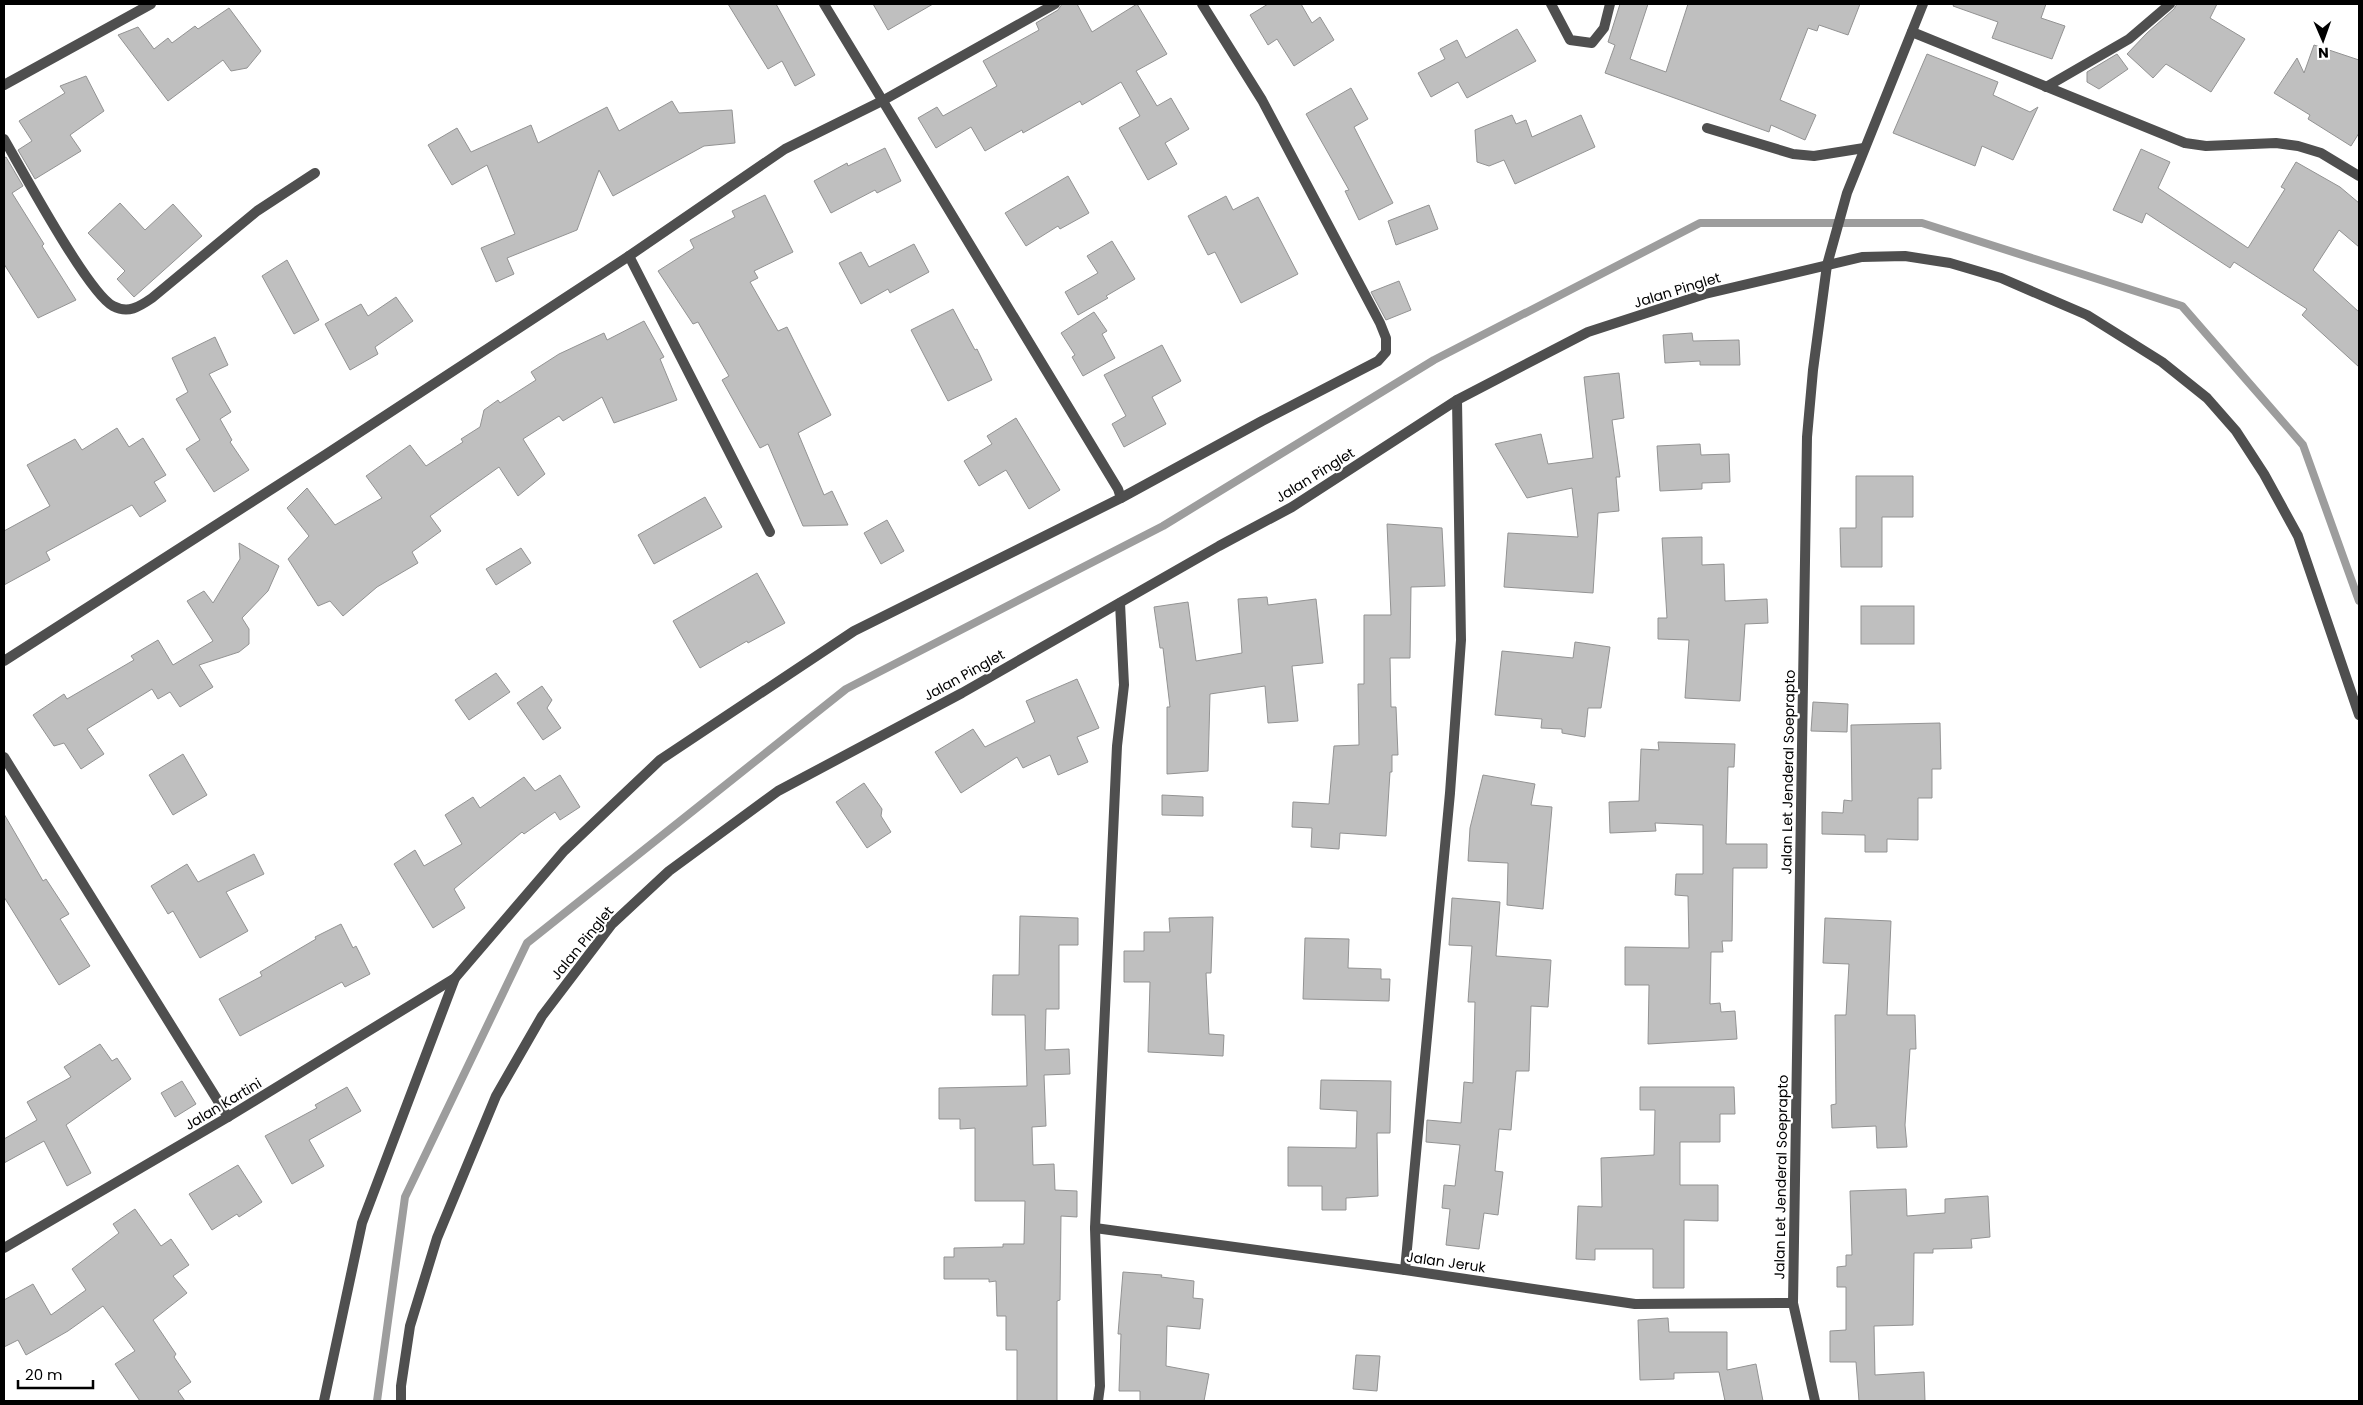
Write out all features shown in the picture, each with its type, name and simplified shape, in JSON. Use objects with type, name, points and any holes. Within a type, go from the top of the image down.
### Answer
[{"type":"street","points":[[4,85],[151,4]]},
{"type":"street","points":[[824,4],[1118,489],[1121,498]]},
{"type":"street","points":[[4,661],[317,461],[629,256],[785,149],[882,101],[1055,4]]},
{"type":"street","points":[[324,1401],[362,1223],[454,978],[564,851],[660,760],[854,631],[1121,498],[1262,421],[1378,361],[1386,352],[1386,338],[1380,323],[1262,100],[1202,4]]},
{"type":"street","points":[[1551,4],[1570,40],[1592,43],[1604,28],[1610,4]]},
{"type":"street","name":"Jalan Let Jenderal Soeprapto","points":[[1815,1401],[1793,1302],[1807,437],[1813,370],[1827,265],[1847,193],[1923,4]]},
{"type":"street","points":[[2046,87],[2129,39],[2170,4]]},
{"type":"street","points":[[1912,32],[2185,143],[2206,146],[2276,143],[2298,146],[2321,153],[2359,176]]},
{"type":"street","points":[[1707,128],[1793,154],[1814,156],[1864,148]]},
{"type":"street","points":[[4,139],[87,276],[111,305],[129,310],[138,308],[152,298],[257,211],[315,173]]},
{"type":"street","points":[[629,256],[770,532]]},
{"type":"street","name":"Jalan Pinglet","points":[[401,1401],[401,1386],[410,1326],[437,1238],[496,1096],[542,1016],[612,924],[669,871],[778,791],[962,693],[1219,546],[1292,507],[1457,400],[1588,332],[1705,294],[1862,257],[1905,256],[1950,263],[2000,278],[2087,316],[2162,362],[2207,398],[2236,431],[2259,466],[2298,536],[2359,715]]},
{"type":"street","points":[[1405,1270],[1450,793],[1461,640],[1457,400]]},
{"type":"street","points":[[1098,1401],[1100,1386],[1095,1228],[1117,746],[1124,685],[1120,603]]},
{"type":"street","points":[[4,757],[228,1117]]},
{"type":"street","name":"Jalan Kartini","points":[[4,1248],[228,1117],[454,978]]},
{"type":"street","name":"Jalan Jeruk","points":[[1095,1228],[1405,1270],[1635,1304],[1793,1302]]},
{"type":"building","points":[[728,4],[776,4],[815,75],[795,86],[782,61],[768,69]]},
{"type":"building","points":[[873,4],[933,4],[888,30]]},
{"type":"building","points":[[1062,4],[1077,4],[1092,32],[1137,4],[1167,54],[1136,71],[1157,106],[1171,98],[1189,129],[1165,143],[1177,164],[1148,180],[1119,128],[1140,116],[1121,82],[1082,105],[1080,101],[1023,133],[1022,130],[985,151],[971,127],[936,148],[918,118],[937,107],[943,116],[997,86],[983,61],[1039,30],[1036,23],[1058,10]]},
{"type":"building","points":[[1268,4],[1301,4],[1312,23],[1320,17],[1334,40],[1294,66],[1277,39],[1268,45],[1250,15]]},
{"type":"building","points":[[1620,4],[1648,4],[1630,59],[1666,72],[1688,4],[1860,4],[1848,35],[1819,25],[1817,31],[1808,28],[1780,100],[1816,115],[1805,140],[1771,125],[1769,132],[1605,73],[1615,45],[1608,42]]},
{"type":"building","points":[[1954,4],[2046,4],[2041,18],[2065,26],[2052,59],[1992,38],[1998,22],[1953,6]]},
{"type":"building","points":[[2177,4],[2217,4],[2210,18],[2245,39],[2211,92],[2166,64],[2153,78],[2127,54]]},
{"type":"building","points":[[229,8],[261,51],[247,68],[231,71],[223,60],[168,101],[118,35],[138,27],[154,49],[168,38],[172,43],[195,26],[198,29]]},
{"type":"building","points":[[1517,29],[1536,61],[1467,98],[1458,82],[1431,97],[1418,73],[1445,59],[1440,49],[1457,40],[1466,58]]},
{"type":"building","points":[[2314,45],[2359,60],[2359,133],[2351,146],[2308,119],[2310,115],[2274,93],[2297,58],[2304,73]]},
{"type":"building","points":[[1927,54],[1998,82],[1993,95],[2030,112],[2038,107],[2013,160],[1982,146],[1975,166],[1893,133]]},
{"type":"building","points":[[2117,54],[2128,69],[2099,89],[2087,82],[2087,72]]},
{"type":"building","points":[[86,76],[104,111],[70,135],[81,151],[35,179],[18,150],[32,141],[19,121],[65,93],[60,86]]},
{"type":"building","points":[[1351,88],[1368,119],[1354,127],[1393,203],[1359,220],[1345,191],[1349,190],[1306,114]]},
{"type":"building","points":[[672,101],[679,113],[732,110],[735,143],[704,146],[613,196],[599,170],[577,230],[507,258],[514,274],[496,282],[481,248],[515,234],[487,165],[452,185],[428,145],[457,128],[471,152],[531,125],[538,143],[607,107],[619,131]]},
{"type":"building","points":[[1512,115],[1516,124],[1526,120],[1532,137],[1581,115],[1595,147],[1515,184],[1504,160],[1489,166],[1477,162],[1475,130]]},
{"type":"building","points":[[885,148],[901,181],[877,193],[875,190],[831,213],[814,181],[847,163],[848,166]]},
{"type":"building","points":[[2141,149],[2170,162],[2158,188],[2248,248],[2285,189],[2281,187],[2296,162],[2340,187],[2359,203],[2359,247],[2339,230],[2313,270],[2359,312],[2359,367],[2302,315],[2307,309],[2234,262],[2230,268],[2146,213],[2142,223],[2113,210]]},
{"type":"building","points":[[6,157],[23,186],[12,193],[76,300],[38,318],[4,264],[4,158]]},
{"type":"building","points":[[1068,176],[1089,213],[1060,229],[1058,226],[1026,246],[1005,213]]},
{"type":"building","points":[[765,195],[793,252],[754,271],[758,278],[750,282],[778,331],[787,327],[831,415],[798,433],[824,495],[832,491],[848,525],[803,526],[768,444],[760,448],[722,380],[729,376],[698,322],[693,324],[658,271],[694,248],[690,240],[735,217],[732,211]]},
{"type":"building","points":[[1226,196],[1233,210],[1258,197],[1298,274],[1241,303],[1215,252],[1208,255],[1188,216]]},
{"type":"building","points":[[120,203],[145,230],[173,204],[202,236],[134,297],[117,279],[125,271],[88,233]]},
{"type":"building","points":[[1429,205],[1438,229],[1396,245],[1388,221]]},
{"type":"building","points":[[1112,241],[1135,279],[1106,296],[1108,298],[1078,315],[1065,292],[1098,273],[1087,256]]},
{"type":"building","points":[[914,244],[929,272],[890,293],[888,289],[861,304],[839,263],[861,252],[869,267]]},
{"type":"building","points":[[287,260],[319,320],[294,334],[262,276]]},
{"type":"building","points":[[1399,281],[1411,310],[1386,320],[1371,292]]},
{"type":"building","points":[[396,297],[413,321],[375,347],[378,354],[350,370],[325,324],[361,304],[368,316]]},
{"type":"building","points":[[953,309],[975,350],[977,349],[992,380],[948,401],[911,330]]},
{"type":"building","points":[[1094,312],[1107,331],[1102,334],[1115,358],[1083,376],[1072,357],[1075,355],[1061,333]]},
{"type":"building","points":[[644,321],[664,357],[660,359],[677,400],[614,423],[602,397],[563,421],[559,416],[523,439],[545,474],[518,496],[499,467],[430,516],[441,531],[412,552],[418,563],[377,587],[343,616],[330,601],[318,606],[288,559],[309,536],[287,508],[307,488],[335,525],[382,498],[366,476],[410,445],[426,466],[463,442],[461,439],[480,427],[484,410],[498,400],[500,403],[536,380],[531,372],[559,354],[604,333],[607,340]]},
{"type":"building","points":[[1692,333],[1693,341],[1739,340],[1740,365],[1700,365],[1700,361],[1665,363],[1663,335]]},
{"type":"building","points":[[215,337],[228,365],[209,374],[231,412],[220,419],[232,440],[230,442],[249,470],[214,492],[186,449],[200,440],[176,399],[188,392],[172,358]]},
{"type":"building","points":[[1162,345],[1181,381],[1152,397],[1166,424],[1124,447],[1112,424],[1126,416],[1104,375]]},
{"type":"building","points":[[1619,373],[1624,418],[1612,420],[1620,477],[1616,477],[1619,511],[1598,513],[1593,593],[1504,587],[1508,533],[1578,537],[1572,488],[1527,498],[1495,444],[1541,434],[1548,464],[1593,458],[1584,377]]},
{"type":"building","points":[[1016,418],[1060,490],[1029,509],[1006,470],[979,486],[964,461],[992,444],[987,436]]},
{"type":"building","points":[[117,428],[129,447],[143,438],[166,475],[154,482],[166,501],[140,517],[132,505],[46,552],[50,560],[4,585],[4,531],[50,506],[27,465],[75,439],[82,450]]},
{"type":"building","points":[[1700,444],[1701,455],[1729,454],[1730,482],[1702,483],[1702,489],[1660,491],[1657,446]]},
{"type":"building","points":[[1856,476],[1913,476],[1913,517],[1882,517],[1882,567],[1841,567],[1840,528],[1856,528]]},
{"type":"building","points":[[705,497],[722,527],[654,564],[638,535]]},
{"type":"building","points":[[887,520],[904,551],[881,564],[864,533]]},
{"type":"building","points":[[1387,524],[1442,528],[1445,586],[1411,587],[1410,658],[1390,658],[1391,707],[1396,707],[1398,755],[1392,755],[1386,836],[1340,833],[1339,849],[1311,847],[1312,828],[1292,827],[1293,802],[1329,804],[1334,746],[1359,745],[1358,684],[1364,684],[1364,615],[1391,615]]},
{"type":"building","points":[[1702,537],[1702,565],[1724,564],[1725,601],[1767,599],[1768,623],[1745,624],[1740,701],[1685,698],[1689,640],[1658,639],[1658,618],[1667,618],[1662,538]]},
{"type":"building","points":[[239,543],[279,566],[268,591],[242,618],[249,629],[249,644],[239,652],[199,665],[213,687],[180,707],[170,692],[158,699],[152,689],[87,729],[104,754],[81,769],[64,743],[54,746],[33,715],[64,694],[67,699],[134,660],[131,656],[158,640],[173,665],[213,641],[187,601],[204,591],[213,603],[240,559]]},
{"type":"building","points":[[521,548],[531,563],[496,585],[486,569]]},
{"type":"building","points":[[757,573],[785,623],[748,643],[747,641],[700,668],[673,621]]},
{"type":"building","points":[[1267,597],[1268,605],[1316,599],[1323,663],[1292,666],[1298,721],[1268,723],[1265,686],[1210,694],[1208,771],[1167,774],[1167,707],[1170,707],[1163,648],[1160,648],[1154,607],[1188,602],[1196,661],[1242,653],[1238,599]]},
{"type":"building","points":[[1861,606],[1914,606],[1914,644],[1861,644]]},
{"type":"building","points":[[1575,642],[1610,647],[1601,708],[1588,708],[1585,737],[1562,733],[1562,729],[1541,728],[1542,719],[1495,715],[1502,651],[1573,658]]},
{"type":"building","points":[[496,673],[510,692],[469,720],[455,700]]},
{"type":"building","points":[[1077,679],[1099,728],[1077,737],[1088,762],[1058,775],[1050,755],[1023,768],[1017,757],[961,793],[935,752],[973,729],[985,747],[1035,722],[1026,701]]},
{"type":"building","points":[[542,686],[552,700],[547,708],[561,728],[543,740],[517,703]]},
{"type":"building","points":[[1813,702],[1848,704],[1847,732],[1811,731]]},
{"type":"building","points":[[1940,723],[1941,769],[1932,769],[1932,798],[1918,798],[1918,840],[1887,839],[1887,852],[1865,852],[1865,835],[1822,834],[1822,812],[1843,813],[1844,800],[1852,801],[1851,725]]},
{"type":"building","points":[[1658,742],[1735,744],[1734,767],[1728,767],[1726,844],[1767,844],[1767,868],[1733,868],[1732,941],[1722,941],[1723,952],[1711,952],[1710,1004],[1720,1003],[1721,1012],[1735,1011],[1737,1039],[1648,1044],[1649,985],[1625,985],[1625,947],[1689,948],[1688,896],[1675,895],[1676,874],[1703,874],[1703,825],[1655,823],[1656,831],[1610,833],[1609,802],[1639,801],[1641,749],[1659,750]]},
{"type":"building","points":[[183,754],[207,795],[173,815],[149,775]]},
{"type":"building","points":[[560,775],[580,807],[560,820],[555,812],[524,834],[522,832],[454,889],[465,908],[433,928],[394,864],[415,850],[424,866],[462,844],[445,815],[473,797],[480,808],[524,777],[535,791]]},
{"type":"building","points":[[1483,775],[1535,784],[1531,805],[1552,807],[1543,909],[1507,905],[1508,863],[1468,861],[1470,828]]},
{"type":"building","points":[[864,783],[882,809],[881,816],[891,832],[867,848],[836,802]]},
{"type":"building","points":[[1162,795],[1203,797],[1203,816],[1162,815]]},
{"type":"building","points":[[4,814],[43,881],[46,879],[69,914],[60,919],[90,966],[59,985],[4,897]]},
{"type":"building","points":[[254,854],[264,874],[226,892],[248,931],[200,958],[173,911],[168,914],[151,886],[187,864],[198,882]]},
{"type":"building","points":[[1452,898],[1500,902],[1496,956],[1551,960],[1548,1007],[1531,1006],[1529,1071],[1516,1071],[1511,1130],[1499,1129],[1495,1171],[1503,1172],[1498,1215],[1484,1213],[1479,1249],[1446,1245],[1450,1209],[1442,1208],[1444,1185],[1455,1186],[1460,1145],[1426,1142],[1427,1120],[1461,1123],[1464,1082],[1473,1083],[1475,1002],[1468,1002],[1472,946],[1449,945]]},
{"type":"building","points":[[1020,916],[1078,918],[1078,945],[1059,945],[1059,1009],[1046,1009],[1045,1050],[1069,1049],[1070,1074],[1044,1075],[1046,1126],[1032,1127],[1033,1165],[1054,1164],[1055,1190],[1077,1191],[1077,1217],[1061,1216],[1060,1300],[1057,1301],[1057,1401],[1017,1401],[1017,1350],[1006,1350],[1006,1316],[997,1316],[996,1281],[989,1282],[989,1279],[944,1279],[944,1257],[954,1257],[954,1248],[1003,1247],[1003,1244],[1024,1244],[1025,1201],[975,1201],[975,1128],[960,1129],[960,1119],[939,1119],[939,1088],[1027,1086],[1025,1015],[992,1015],[993,975],[1019,975]]},
{"type":"building","points":[[1213,917],[1211,973],[1206,973],[1209,1034],[1224,1035],[1223,1056],[1148,1052],[1150,982],[1124,982],[1124,951],[1144,951],[1144,932],[1170,932],[1169,918]]},
{"type":"building","points":[[1825,918],[1891,921],[1887,1015],[1915,1015],[1916,1049],[1910,1049],[1905,1125],[1907,1147],[1877,1148],[1876,1126],[1832,1128],[1831,1105],[1836,1104],[1835,1015],[1846,1015],[1849,964],[1823,963]]},
{"type":"building","points":[[341,924],[353,948],[356,946],[370,974],[345,987],[342,982],[240,1036],[219,999],[262,976],[260,972],[316,939],[315,937]]},
{"type":"building","points":[[1305,938],[1349,939],[1348,968],[1381,969],[1381,979],[1390,979],[1389,1001],[1303,999]]},
{"type":"building","points":[[100,1044],[112,1061],[117,1058],[131,1079],[66,1125],[91,1173],[67,1186],[44,1141],[4,1163],[4,1139],[37,1120],[27,1102],[71,1077],[64,1067]]},
{"type":"building","points":[[1321,1080],[1391,1081],[1390,1133],[1377,1133],[1378,1196],[1346,1198],[1346,1210],[1322,1210],[1322,1186],[1288,1186],[1288,1147],[1356,1148],[1357,1111],[1320,1109]]},
{"type":"building","points":[[182,1081],[196,1104],[175,1117],[161,1093]]},
{"type":"building","points":[[347,1087],[361,1111],[309,1140],[324,1166],[292,1184],[265,1136],[317,1108],[315,1105]]},
{"type":"building","points":[[1640,1087],[1734,1087],[1735,1114],[1720,1114],[1720,1142],[1680,1142],[1680,1185],[1718,1185],[1718,1221],[1684,1220],[1684,1288],[1653,1288],[1653,1249],[1595,1249],[1595,1260],[1576,1259],[1578,1206],[1602,1207],[1601,1158],[1654,1155],[1655,1110],[1640,1110]]},
{"type":"building","points":[[238,1165],[262,1202],[239,1217],[237,1214],[212,1230],[189,1194]]},
{"type":"building","points":[[1906,1189],[1907,1216],[1945,1213],[1945,1199],[1988,1196],[1990,1237],[1971,1239],[1972,1248],[1933,1249],[1933,1253],[1914,1253],[1913,1325],[1874,1326],[1875,1375],[1924,1372],[1925,1401],[1859,1401],[1856,1362],[1830,1362],[1830,1331],[1846,1330],[1846,1287],[1837,1287],[1837,1267],[1846,1266],[1846,1255],[1852,1255],[1850,1191]]},
{"type":"building","points":[[135,1209],[161,1246],[171,1239],[189,1265],[173,1276],[187,1293],[153,1320],[176,1354],[174,1357],[191,1382],[178,1391],[185,1401],[140,1401],[115,1364],[135,1351],[103,1306],[68,1331],[26,1355],[18,1340],[4,1347],[4,1300],[33,1284],[51,1315],[86,1290],[72,1269],[119,1233],[113,1224]]},
{"type":"building","points":[[1123,1272],[1162,1275],[1161,1277],[1194,1281],[1193,1298],[1203,1299],[1200,1329],[1167,1326],[1166,1366],[1209,1374],[1204,1401],[1140,1401],[1140,1391],[1119,1391],[1121,1334],[1118,1334]]},
{"type":"building","points":[[1668,1318],[1669,1332],[1727,1332],[1727,1370],[1756,1364],[1763,1401],[1725,1401],[1719,1372],[1674,1373],[1674,1379],[1640,1380],[1638,1320]]},
{"type":"building","points":[[1356,1355],[1380,1356],[1377,1391],[1353,1389]]},
{"type":"waterway","points":[[377,1401],[405,1197],[527,943],[846,689],[1163,526],[1434,360],[1700,223],[1922,223],[2182,306],[2303,445],[2359,601]]}]
